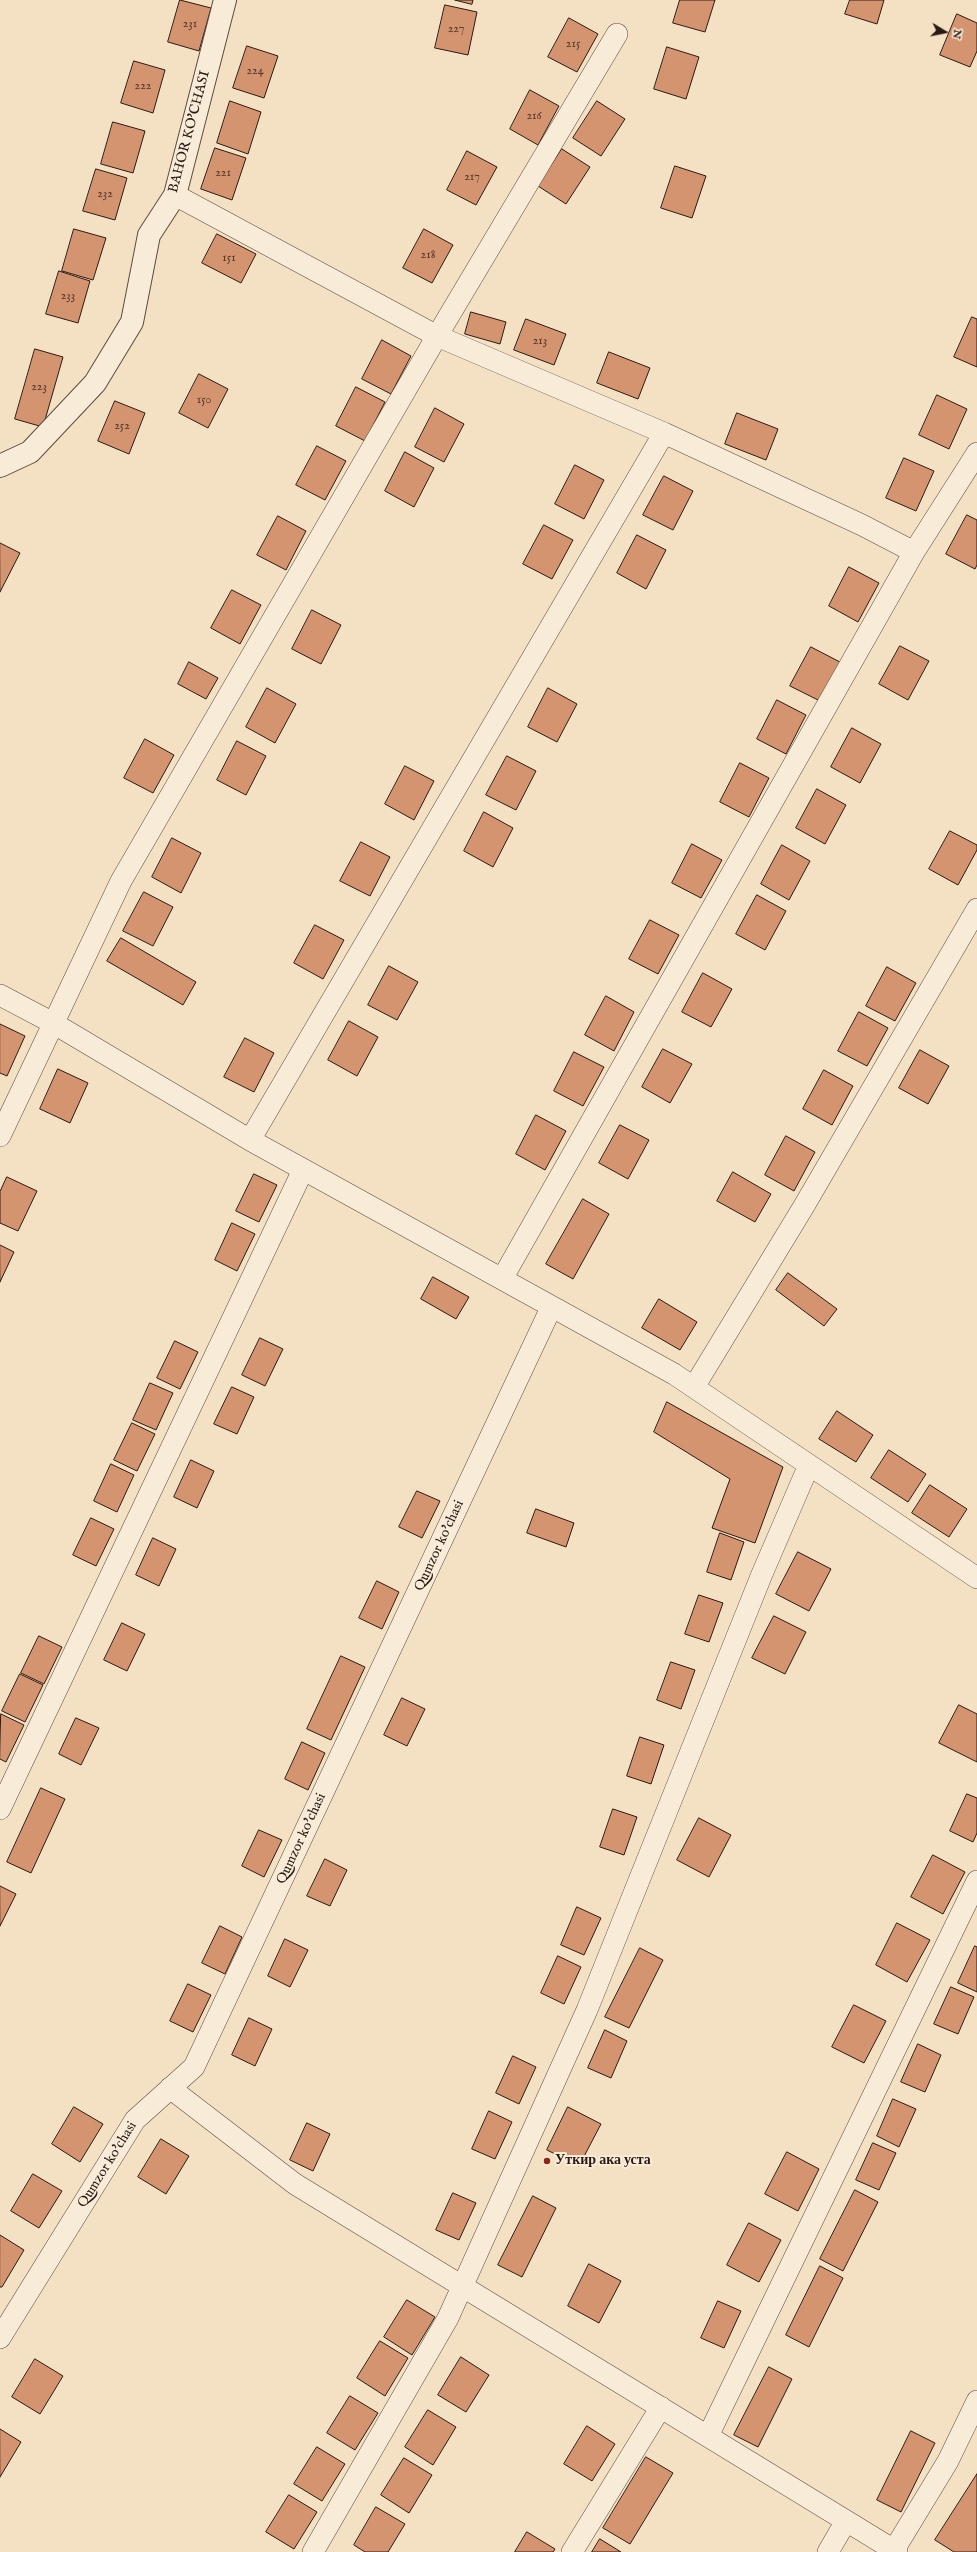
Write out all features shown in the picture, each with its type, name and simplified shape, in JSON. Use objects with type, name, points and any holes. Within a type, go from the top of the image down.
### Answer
[{"type":"street","name":"BAHOR KO'CHASI","points":[[0,466],[30,452],[95,383],[132,322],[149,235],[175,195],[225,0]]},
{"type":"street","points":[[0,1136],[121,881],[437,336],[618,34]]},
{"type":"street","points":[[175,195],[437,336],[664,433],[862,525],[914,552]]},
{"type":"street","points":[[250,1140],[664,433]]},
{"type":"street","points":[[502,1279],[914,552],[977,453]]},
{"type":"street","points":[[694,1387],[804,1206],[977,909]]},
{"type":"street","points":[[0,995],[53,1024],[303,1170],[502,1279],[551,1308],[674,1374],[977,1578]]},
{"type":"street","points":[[0,1809],[303,1170]]},
{"type":"street","name":"Qumzor ko'chasi","points":[[0,2338],[135,2120],[194,2067],[551,1308]]},
{"type":"street","points":[[313,2552],[448,2318],[587,2010],[762,1574],[809,1465]]},
{"type":"street","points":[[708,2436],[977,1880]]},
{"type":"street","points":[[170,2088],[295,2184],[896,2551],[948,2462],[977,2401]]},
{"type":"street","points":[[572,2552],[660,2407]]},
{"type":"street","points":[[828,2552],[846,2521]]},
{"type":"building","points":[[180,0],[211,8],[199,51],[168,42]]},
{"type":"building","points":[[455,0],[473,0],[472,4]]},
{"type":"building","points":[[680,0],[715,0],[705,32],[673,23]]},
{"type":"building","points":[[850,0],[884,0],[877,24],[845,14]]},
{"type":"building","points":[[445,5],[477,12],[468,55],[435,48]]},
{"type":"building","points":[[957,14],[977,23],[977,51],[970,67],[940,55]]},
{"type":"building","points":[[569,18],[598,34],[577,72],[548,57]]},
{"type":"building","points":[[247,46],[278,56],[264,98],[233,88]]},
{"type":"building","points":[[667,47],[699,57],[686,99],[654,89]]},
{"type":"building","points":[[134,61],[165,70],[153,113],[121,103]]},
{"type":"building","points":[[530,90],[559,106],[538,145],[510,129]]},
{"type":"building","points":[[230,101],[261,112],[248,154],[217,143]]},
{"type":"building","points":[[597,101],[625,119],[601,156],[573,138]]},
{"type":"building","points":[[113,122],[145,131],[133,173],[101,164]]},
{"type":"building","points":[[215,148],[246,158],[232,200],[201,189]]},
{"type":"building","points":[[562,149],[590,167],[566,204],[538,186]]},
{"type":"building","points":[[467,151],[497,167],[476,205],[447,190]]},
{"type":"building","points":[[675,166],[706,176],[692,218],[661,208]]},
{"type":"building","points":[[96,169],[127,178],[115,220],[83,211]]},
{"type":"building","points":[[74,229],[106,238],[93,280],[62,271]]},
{"type":"building","points":[[424,229],[453,245],[432,283],[403,268]]},
{"type":"building","points":[[217,234],[256,254],[241,283],[202,263]]},
{"type":"building","points":[[59,271],[90,281],[78,323],[46,314]]},
{"type":"building","points":[[471,312],[506,322],[500,344],[465,334]]},
{"type":"building","points":[[972,317],[977,319],[977,367],[954,357]]},
{"type":"building","points":[[526,319],[566,334],[554,365],[514,350]]},
{"type":"building","points":[[382,340],[411,356],[391,394],[362,379]]},
{"type":"building","points":[[35,349],[63,357],[43,427],[15,419]]},
{"type":"building","points":[[609,352],[650,368],[638,399],[597,383]]},
{"type":"building","points":[[199,374],[228,389],[208,428],[179,413]]},
{"type":"building","points":[[356,387],[385,402],[365,441],[336,426]]},
{"type":"building","points":[[937,395],[967,409],[949,449],[919,435]]},
{"type":"building","points":[[115,401],[145,413],[129,454],[98,441]]},
{"type":"building","points":[[435,408],[464,424],[444,462],[415,447]]},
{"type":"building","points":[[737,413],[778,429],[766,460],[725,444]]},
{"type":"building","points":[[317,446],[346,461],[325,500],[296,485]]},
{"type":"building","points":[[405,452],[434,468],[414,507],[385,491]]},
{"type":"building","points":[[904,458],[934,471],[916,511],[886,498]]},
{"type":"building","points":[[575,465],[604,480],[584,519],[555,504]]},
{"type":"building","points":[[664,476],[693,491],[673,530],[643,515]]},
{"type":"building","points":[[967,515],[977,520],[977,565],[975,569],[946,554]]},
{"type":"building","points":[[278,516],[306,531],[286,570],[257,555]]},
{"type":"building","points":[[544,525],[573,540],[552,579],[523,564]]},
{"type":"building","points":[[637,535],[666,550],[646,589],[617,573]]},
{"type":"building","points":[[0,543],[20,553],[0,592]]},
{"type":"building","points":[[849,567],[879,583],[858,622],[829,606]]},
{"type":"building","points":[[232,590],[261,605],[240,644],[211,628]]},
{"type":"building","points":[[312,610],[341,625],[321,664],[292,649]]},
{"type":"building","points":[[900,646],[929,661],[908,700],[879,684]]},
{"type":"building","points":[[811,647],[840,662],[820,701],[790,686]]},
{"type":"building","points":[[189,662],[218,678],[206,699],[178,684]]},
{"type":"building","points":[[267,688],[296,704],[275,743],[246,727]]},
{"type":"building","points":[[548,688],[577,704],[557,742],[528,727]]},
{"type":"building","points":[[777,700],[806,715],[786,754],[757,739]]},
{"type":"building","points":[[852,728],[881,744],[860,783],[831,767]]},
{"type":"building","points":[[145,739],[174,755],[153,793],[124,778]]},
{"type":"building","points":[[237,741],[266,756],[246,795],[217,780]]},
{"type":"building","points":[[507,756],[536,771],[516,810],[486,795]]},
{"type":"building","points":[[740,763],[769,778],[749,817],[720,802]]},
{"type":"building","points":[[405,766],[434,781],[414,820],[385,804]]},
{"type":"building","points":[[817,789],[846,805],[825,844],[796,828]]},
{"type":"building","points":[[484,812],[513,828],[493,867],[464,851]]},
{"type":"building","points":[[950,831],[977,845],[977,850],[958,885],[929,869]]},
{"type":"building","points":[[172,838],[201,853],[181,893],[152,877]]},
{"type":"building","points":[[361,842],[390,857],[370,896],[340,881]]},
{"type":"building","points":[[692,844],[722,860],[701,898],[672,883]]},
{"type":"building","points":[[782,845],[810,861],[789,900],[761,884]]},
{"type":"building","points":[[144,892],[173,907],[153,946],[123,931]]},
{"type":"building","points":[[757,895],[786,911],[765,950],[736,934]]},
{"type":"building","points":[[650,920],[679,935],[658,974],[629,959]]},
{"type":"building","points":[[315,925],[344,940],[323,979],[294,963]]},
{"type":"building","points":[[121,938],[196,982],[183,1005],[107,961]]},
{"type":"building","points":[[389,966],[418,982],[397,1020],[368,1005]]},
{"type":"building","points":[[887,967],[916,983],[895,1021],[866,1006]]},
{"type":"building","points":[[703,973],[732,989],[711,1027],[682,1012]]},
{"type":"building","points":[[606,996],[634,1012],[614,1051],[585,1035]]},
{"type":"building","points":[[859,1012],[888,1028],[867,1066],[838,1051]]},
{"type":"building","points":[[349,1021],[378,1037],[357,1076],[328,1060]]},
{"type":"building","points":[[0,1024],[25,1036],[7,1076],[0,1073]]},
{"type":"building","points":[[245,1038],[274,1053],[254,1092],[224,1077]]},
{"type":"building","points":[[663,1049],[692,1064],[670,1103],[642,1087]]},
{"type":"building","points":[[920,1050],[949,1066],[928,1104],[899,1088]]},
{"type":"building","points":[[574,1052],[604,1067],[583,1106],[554,1091]]},
{"type":"building","points":[[58,1069],[88,1083],[70,1123],[40,1109]]},
{"type":"building","points":[[824,1070],[853,1086],[832,1125],[803,1109]]},
{"type":"building","points":[[536,1115],[566,1131],[545,1170],[516,1154]]},
{"type":"building","points":[[620,1125],[649,1140],[628,1179],[599,1163]]},
{"type":"building","points":[[786,1136],[815,1152],[794,1191],[765,1175]]},
{"type":"building","points":[[733,1172],[771,1194],[755,1222],[717,1201]]},
{"type":"building","points":[[254,1174],[277,1185],[259,1222],[236,1211]]},
{"type":"building","points":[[7,1177],[37,1191],[18,1231],[0,1223],[0,1192]]},
{"type":"building","points":[[583,1199],[609,1214],[573,1279],[546,1264]]},
{"type":"building","points":[[232,1223],[255,1234],[237,1271],[215,1260]]},
{"type":"building","points":[[0,1245],[14,1252],[0,1282]]},
{"type":"building","points":[[788,1273],[837,1309],[824,1326],[776,1290]]},
{"type":"building","points":[[433,1277],[469,1297],[456,1319],[421,1299]]},
{"type":"building","points":[[659,1299],[697,1322],[680,1350],[642,1328]]},
{"type":"building","points":[[260,1338],[283,1349],[265,1386],[242,1375]]},
{"type":"building","points":[[175,1341],[198,1352],[180,1389],[157,1378]]},
{"type":"building","points":[[150,1383],[173,1393],[156,1430],[133,1420]]},
{"type":"building","points":[[232,1387],[254,1397],[237,1434],[214,1424]]},
{"type":"building","points":[[667,1402],[783,1467],[755,1543],[712,1528],[730,1479],[654,1432]]},
{"type":"building","points":[[837,1411],[873,1435],[856,1462],[819,1439]]},
{"type":"building","points":[[132,1423],[155,1434],[137,1471],[114,1460]]},
{"type":"building","points":[[889,1450],[926,1474],[908,1502],[871,1478]]},
{"type":"building","points":[[191,1460],[214,1471],[197,1508],[174,1497]]},
{"type":"building","points":[[111,1464],[134,1475],[117,1512],[94,1501]]},
{"type":"building","points":[[930,1485],[967,1509],[949,1537],[912,1513]]},
{"type":"building","points":[[417,1491],[440,1501],[422,1538],[399,1527]]},
{"type":"building","points":[[536,1509],[574,1523],[566,1547],[527,1533]]},
{"type":"building","points":[[91,1518],[114,1529],[96,1566],[73,1555]]},
{"type":"building","points":[[720,1533],[744,1542],[731,1580],[707,1572]]},
{"type":"building","points":[[153,1538],[176,1549],[159,1586],[136,1575]]},
{"type":"building","points":[[798,1552],[831,1569],[809,1611],[776,1594]]},
{"type":"building","points":[[377,1581],[399,1592],[382,1629],[359,1618]]},
{"type":"building","points":[[699,1595],[723,1603],[709,1642],[685,1634]]},
{"type":"building","points":[[774,1616],[806,1632],[785,1674],[752,1658]]},
{"type":"building","points":[[122,1623],[145,1634],[127,1671],[104,1660]]},
{"type":"building","points":[[39,1636],[62,1647],[44,1684],[21,1673]]},
{"type":"building","points":[[341,1656],[365,1667],[331,1740],[307,1729]]},
{"type":"building","points":[[671,1662],[695,1670],[681,1709],[657,1700]]},
{"type":"building","points":[[20,1674],[43,1685],[25,1722],[2,1711]]},
{"type":"building","points":[[402,1698],[425,1709],[407,1746],[384,1735]]},
{"type":"building","points":[[959,1705],[977,1714],[977,1762],[939,1743]]},
{"type":"building","points":[[1,1714],[24,1725],[6,1762],[0,1759]]},
{"type":"building","points":[[76,1718],[99,1728],[81,1765],[59,1754]]},
{"type":"building","points":[[640,1737],[664,1745],[651,1784],[627,1776]]},
{"type":"building","points":[[302,1742],[325,1753],[308,1790],[285,1779]]},
{"type":"building","points":[[41,1788],[65,1799],[31,1873],[7,1862]]},
{"type":"building","points":[[967,1794],[977,1798],[977,1833],[973,1842],[950,1831]]},
{"type":"building","points":[[613,1809],[637,1817],[624,1855],[600,1847]]},
{"type":"building","points":[[699,1818],[731,1835],[709,1877],[677,1860]]},
{"type":"building","points":[[259,1830],[282,1840],[264,1877],[242,1866]]},
{"type":"building","points":[[933,1855],[965,1872],[943,1914],[911,1897]]},
{"type":"building","points":[[325,1859],[347,1870],[330,1906],[307,1896]]},
{"type":"building","points":[[0,1886],[16,1894],[0,1926]]},
{"type":"building","points":[[577,1907],[601,1918],[584,1955],[561,1945]]},
{"type":"building","points":[[897,1923],[930,1940],[907,1982],[876,1965]]},
{"type":"building","points":[[220,1926],[242,1937],[225,1974],[202,1963]]},
{"type":"building","points":[[285,1939],[308,1950],[290,1987],[268,1976]]},
{"type":"building","points":[[975,1946],[977,1947],[977,1992],[958,1983]]},
{"type":"building","points":[[640,1948],[663,1960],[629,2028],[605,2017]]},
{"type":"building","points":[[558,1956],[581,1967],[564,2004],[541,1993]]},
{"type":"building","points":[[188,1984],[211,1995],[193,2032],[170,2021]]},
{"type":"building","points":[[951,1987],[974,1997],[958,2034],[934,2024]]},
{"type":"building","points":[[854,2005],[886,2021],[864,2063],[832,2047]]},
{"type":"building","points":[[249,2018],[272,2029],[255,2066],[232,2055]]},
{"type":"building","points":[[605,2030],[627,2041],[611,2078],[588,2068]]},
{"type":"building","points":[[918,2044],[941,2055],[925,2092],[901,2082]]},
{"type":"building","points":[[513,2056],[536,2067],[519,2104],[496,2093]]},
{"type":"building","points":[[893,2099],[916,2109],[899,2147],[877,2136]]},
{"type":"building","points":[[74,2107],[103,2124],[80,2162],[52,2144]]},
{"type":"building","points":[[568,2107],[601,2124],[579,2166],[547,2150]]},
{"type":"building","points":[[489,2111],[512,2122],[495,2159],[472,2149]]},
{"type":"building","points":[[307,2123],[330,2134],[313,2171],[290,2160]]},
{"type":"building","points":[[161,2139],[189,2156],[166,2194],[138,2177]]},
{"type":"building","points":[[873,2143],[896,2153],[879,2190],[856,2180]]},
{"type":"building","points":[[787,2152],[819,2169],[798,2211],[765,2194]]},
{"type":"building","points":[[33,2174],[62,2191],[39,2228],[11,2211]]},
{"type":"building","points":[[855,2190],[878,2202],[843,2271],[820,2259]]},
{"type":"building","points":[[453,2193],[476,2203],[459,2240],[436,2230]]},
{"type":"building","points":[[533,2196],[556,2208],[522,2277],[498,2265]]},
{"type":"building","points":[[749,2223],[781,2240],[759,2282],[727,2265]]},
{"type":"building","points":[[0,2235],[24,2250],[2,2287],[0,2287]]},
{"type":"building","points":[[589,2264],[621,2281],[599,2323],[568,2306]]},
{"type":"building","points":[[820,2266],[843,2278],[809,2347],[786,2335]]},
{"type":"building","points":[[407,2300],[435,2317],[412,2355],[384,2337]]},
{"type":"building","points":[[718,2301],[741,2311],[724,2348],[701,2338]]},
{"type":"building","points":[[380,2341],[408,2358],[385,2396],[357,2378]]},
{"type":"building","points":[[461,2357],[489,2375],[466,2412],[438,2395]]},
{"type":"building","points":[[35,2359],[63,2376],[40,2414],[12,2397]]},
{"type":"building","points":[[769,2367],[792,2379],[758,2447],[734,2435]]},
{"type":"building","points":[[350,2396],[378,2413],[355,2450],[327,2433]]},
{"type":"building","points":[[428,2410],[456,2427],[433,2465],[405,2447]]},
{"type":"building","points":[[587,2426],[615,2444],[592,2481],[564,2464]]},
{"type":"building","points":[[0,2429],[21,2442],[0,2477]]},
{"type":"building","points":[[911,2431],[935,2443],[901,2512],[877,2500]]},
{"type":"building","points":[[317,2447],[345,2464],[322,2501],[294,2484]]},
{"type":"building","points":[[646,2457],[673,2473],[630,2544],[603,2528]]},
{"type":"building","points":[[404,2458],[432,2475],[409,2513],[381,2495]]},
{"type":"building","points":[[977,2474],[977,2552],[954,2552],[935,2540]]},
{"type":"building","points":[[289,2495],[317,2512],[294,2549],[266,2532]]},
{"type":"building","points":[[376,2507],[405,2524],[388,2552],[365,2552],[354,2545]]},
{"type":"building","points":[[527,2532],[555,2549],[553,2552],[515,2552]]},
{"type":"building","points":[[600,2539],[621,2552],[592,2552]]},
{"type":"place","name":"Уткир ака уста","points":[[547,2161]]}]
